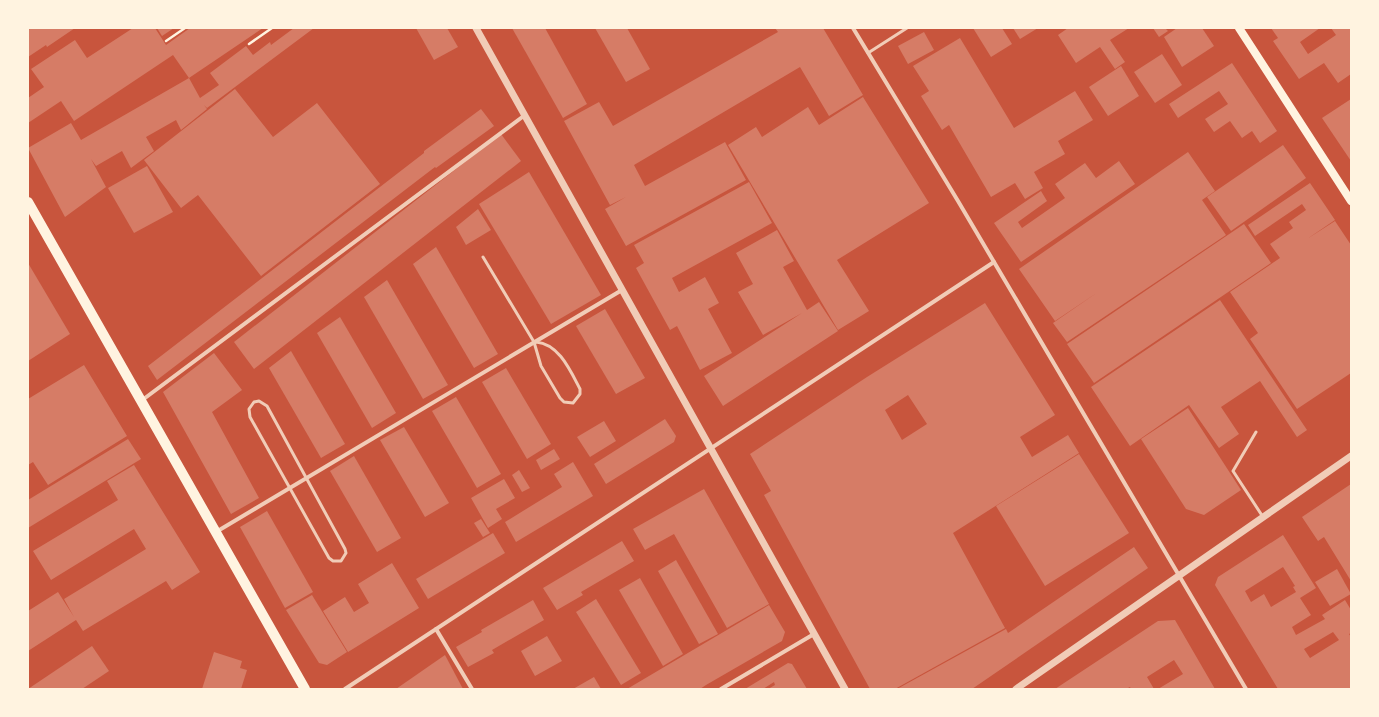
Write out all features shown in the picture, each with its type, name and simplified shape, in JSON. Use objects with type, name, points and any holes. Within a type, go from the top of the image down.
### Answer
[{"type":"main road","points":[[1239,28],[1351,201]]},
{"type":"main road","points":[[28,202],[305,689]]},
{"type":"street","points":[[476,28],[845,689]]},
{"type":"street","points":[[853,28],[994,262],[1246,689]]},
{"type":"street","points":[[141,401],[525,115]]},
{"type":"street","points":[[345,689],[994,262]]},
{"type":"street","points":[[216,532],[622,290]]},
{"type":"street","points":[[1016,689],[1351,456]]},
{"type":"street","points":[[436,629],[472,689]]},
{"type":"street","points":[[721,689],[814,634]]},
{"type":"lane","points":[[868,53],[907,28]]},
{"type":"lane","points":[[483,257],[534,342],[541,366],[560,398],[564,402],[573,403],[580,394],[580,389],[561,357],[549,345],[534,342]]},
{"type":"lane","points":[[259,401],[267,406],[345,549],[346,553],[342,561],[332,561],[329,558],[290,487],[249,413],[249,409],[254,402],[259,401]]},
{"type":"lane","points":[[1256,432],[1232,471],[1263,517]]},
{"type":"path","points":[[166,41],[185,28]]},
{"type":"path","points":[[249,44],[272,28]]},
{"type":"building","points":[[31,28],[75,28],[47,47],[46,45],[28,57],[28,30]]},
{"type":"building","points":[[133,28],[155,28],[166,45],[190,28],[263,28],[189,78],[173,55],[74,121],[61,101],[28,123],[28,98],[44,87],[31,69],[75,40],[87,58]]},
{"type":"building","points":[[157,28],[174,28],[162,36]]},
{"type":"building","points":[[294,28],[314,28],[207,108],[204,105],[207,109],[181,130],[176,120],[146,137],[154,151],[131,168],[122,151],[96,166],[91,159],[106,187],[65,217],[28,148],[71,123],[81,140],[189,78],[200,98],[219,85],[210,73],[246,46],[253,55],[270,42],[271,45]]},
{"type":"building","points":[[416,28],[447,28],[458,47],[434,60]]},
{"type":"building","points":[[512,28],[545,28],[587,104],[563,118]]},
{"type":"building","points":[[595,28],[627,28],[650,69],[626,82]]},
{"type":"building","points":[[775,28],[823,28],[863,95],[829,116],[800,67],[634,165],[645,186],[725,142],[746,180],[626,246],[605,209],[626,197],[610,205],[564,121],[599,102],[613,126],[778,32]]},
{"type":"building","points":[[973,28],[1002,28],[1012,44],[991,57]]},
{"type":"building","points":[[1013,28],[1038,28],[1020,39]]},
{"type":"building","points":[[1068,28],[1129,28],[1110,40],[1125,62],[1115,69],[1100,47],[1076,63],[1058,35]]},
{"type":"building","points":[[1153,28],[1165,28],[1168,31],[1159,37]]},
{"type":"building","points":[[1177,28],[1202,28],[1214,46],[1182,67],[1164,37]]},
{"type":"building","points":[[1271,28],[1320,28],[1300,42],[1308,54],[1336,35],[1331,28],[1351,28],[1351,74],[1338,83],[1324,63],[1299,79],[1273,41],[1278,38]]},
{"type":"building","points":[[924,32],[934,50],[908,64],[898,46]]},
{"type":"building","points":[[960,38],[1014,128],[1075,91],[1093,120],[1058,141],[1065,154],[1034,172],[1043,188],[1025,199],[1015,183],[991,197],[949,125],[942,130],[921,96],[929,91],[913,66]]},
{"type":"building","points":[[1162,54],[1182,85],[1155,103],[1134,72]]},
{"type":"building","points":[[1232,63],[1277,131],[1260,143],[1252,131],[1242,138],[1230,121],[1214,132],[1205,119],[1228,104],[1219,91],[1178,118],[1169,104]]},
{"type":"building","points":[[1121,66],[1139,96],[1108,116],[1089,87]]},
{"type":"building","points":[[235,89],[273,137],[317,103],[380,184],[261,276],[198,195],[181,208],[144,160]]},
{"type":"building","points":[[863,97],[929,203],[837,260],[869,311],[838,330],[728,145],[756,127],[762,137],[808,107],[819,125]]},
{"type":"building","points":[[1351,99],[1351,161],[1322,118]]},
{"type":"building","points":[[481,109],[494,126],[436,168],[435,167],[157,380],[148,366],[424,153],[424,151]]},
{"type":"building","points":[[501,134],[521,161],[254,369],[234,342]]},
{"type":"building","points":[[1283,145],[1306,178],[1231,231],[1207,197]]},
{"type":"building","points":[[1188,152],[1215,191],[1202,200],[1226,235],[1067,342],[1053,323],[1098,292],[1055,321],[1019,269]]},
{"type":"building","points":[[1119,161],[1135,184],[1021,262],[994,223],[1041,191],[1047,201],[1018,222],[1022,228],[1065,198],[1055,184],[1085,163],[1096,178]]},
{"type":"building","points":[[147,166],[173,212],[134,233],[108,188]]},
{"type":"building","points":[[529,172],[601,295],[551,324],[479,204]]},
{"type":"building","points":[[749,182],[772,223],[672,278],[679,292],[705,277],[719,303],[708,309],[732,353],[700,370],[677,326],[670,330],[636,268],[644,263],[634,245]]},
{"type":"building","points":[[1310,183],[1335,220],[1307,239],[1335,221],[1351,245],[1351,373],[1297,409],[1250,339],[1258,333],[1230,292],[1280,258],[1270,244],[1293,228],[1289,222],[1306,210],[1302,204],[1255,236],[1248,225]]},
{"type":"building","points":[[478,209],[491,230],[466,245],[456,227]]},
{"type":"building","points":[[1244,224],[1271,263],[1094,383],[1067,344]]},
{"type":"building","points":[[777,230],[794,261],[783,267],[807,310],[819,302],[838,331],[723,406],[704,376],[802,313],[763,335],[738,292],[753,284],[736,253]]},
{"type":"building","points":[[436,247],[498,354],[474,368],[413,264]]},
{"type":"building","points":[[28,263],[70,334],[28,361]]},
{"type":"building","points":[[387,280],[448,385],[423,399],[364,297]]},
{"type":"building","points":[[1220,300],[1307,430],[1297,437],[1260,381],[1221,407],[1239,434],[1219,448],[1189,405],[1130,446],[1091,387]]},
{"type":"building","points":[[985,303],[1055,415],[1020,437],[1032,457],[1068,435],[1079,453],[953,533],[1005,628],[895,689],[870,689],[764,495],[771,491],[750,454],[867,377]],"holes":[[[908,395],[927,424],[902,440],[885,410]]]},
{"type":"building","points":[[605,309],[645,378],[616,394],[576,326]]},
{"type":"building","points":[[340,317],[396,413],[372,428],[317,333]]},
{"type":"building","points":[[291,351],[345,444],[321,458],[269,368]]},
{"type":"building","points":[[214,353],[242,390],[212,412],[259,498],[231,514],[163,392]]},
{"type":"building","points":[[84,365],[127,436],[48,485],[33,462],[28,465],[28,399]]},
{"type":"building","points":[[506,368],[551,444],[527,459],[482,382]]},
{"type":"building","points":[[456,397],[501,474],[477,488],[432,411]]},
{"type":"building","points":[[1188,408],[1241,490],[1204,515],[1186,509],[1141,439]]},
{"type":"building","points":[[665,419],[676,436],[674,442],[606,484],[594,464]]},
{"type":"building","points":[[604,421],[616,441],[590,457],[577,437]]},
{"type":"building","points":[[404,427],[449,503],[425,517],[380,440]]},
{"type":"building","points":[[128,439],[141,459],[28,528],[28,500]]},
{"type":"building","points":[[554,449],[560,459],[541,470],[536,460]]},
{"type":"building","points":[[1079,454],[1129,533],[1045,586],[996,506]]},
{"type":"building","points":[[354,456],[401,538],[377,552],[330,471]]},
{"type":"building","points":[[573,462],[593,496],[516,542],[505,522],[562,487],[554,474]]},
{"type":"building","points":[[134,465],[200,572],[172,590],[166,581],[83,631],[76,620],[28,651],[28,611],[58,592],[74,617],[64,599],[146,549],[134,529],[51,580],[33,551],[118,500],[107,481]]},
{"type":"building","points":[[519,470],[530,488],[522,492],[512,475]]},
{"type":"building","points":[[504,479],[515,498],[496,509],[502,519],[488,528],[471,498]]},
{"type":"building","points":[[1351,484],[1351,581],[1324,537],[1318,541],[1302,517]]},
{"type":"building","points":[[704,489],[769,604],[727,628],[674,534],[645,550],[633,529]]},
{"type":"building","points":[[267,511],[313,592],[285,608],[240,527]]},
{"type":"building","points":[[481,519],[490,533],[483,537],[474,523]]},
{"type":"building","points":[[493,533],[505,553],[428,599],[416,579]]},
{"type":"building","points":[[1283,535],[1316,588],[1300,598],[1311,615],[1292,627],[1296,635],[1325,619],[1322,615],[1345,600],[1351,610],[1351,633],[1349,634],[1351,637],[1351,689],[1278,689],[1215,585],[1218,577]],"holes":[[[1283,567],[1295,586],[1293,587],[1296,592],[1271,607],[1264,594],[1251,602],[1245,591]],[[1333,632],[1339,640],[1310,658],[1304,649]]]},
{"type":"building","points":[[622,541],[634,561],[581,592],[583,595],[557,610],[543,588]]},
{"type":"building","points":[[1134,547],[1148,568],[972,689],[897,689],[1006,629],[1008,633]]},
{"type":"building","points":[[676,560],[718,634],[699,644],[658,571]]},
{"type":"building","points":[[392,563],[419,608],[348,652],[323,611],[345,597],[354,612],[369,603],[358,584]]},
{"type":"building","points":[[1337,569],[1351,594],[1330,606],[1315,582]]},
{"type":"building","points":[[640,578],[683,654],[663,666],[619,590]]},
{"type":"building","points":[[312,595],[347,652],[327,665],[319,663],[286,610]]},
{"type":"building","points":[[596,599],[641,673],[621,685],[576,612]]},
{"type":"building","points":[[533,600],[544,620],[492,650],[494,653],[468,667],[456,647],[482,632],[481,630]]},
{"type":"building","points":[[769,605],[785,632],[782,641],[700,689],[627,689]]},
{"type":"building","points":[[1175,620],[1215,689],[1158,689],[1183,674],[1174,660],[1147,677],[1154,689],[1131,689],[1130,687],[1126,689],[1055,689],[1158,621]]},
{"type":"building","points":[[547,636],[562,661],[535,676],[521,651]]},
{"type":"building","points":[[92,646],[109,671],[82,689],[28,689]]},
{"type":"building","points":[[214,652],[242,661],[240,668],[247,670],[241,689],[202,689]]},
{"type":"building","points":[[445,655],[463,689],[396,689]]},
{"type":"building","points":[[788,663],[792,664],[807,689],[768,689],[775,685],[774,682],[763,689],[745,689]]},
{"type":"building","points":[[594,677],[601,689],[573,689]]}]
